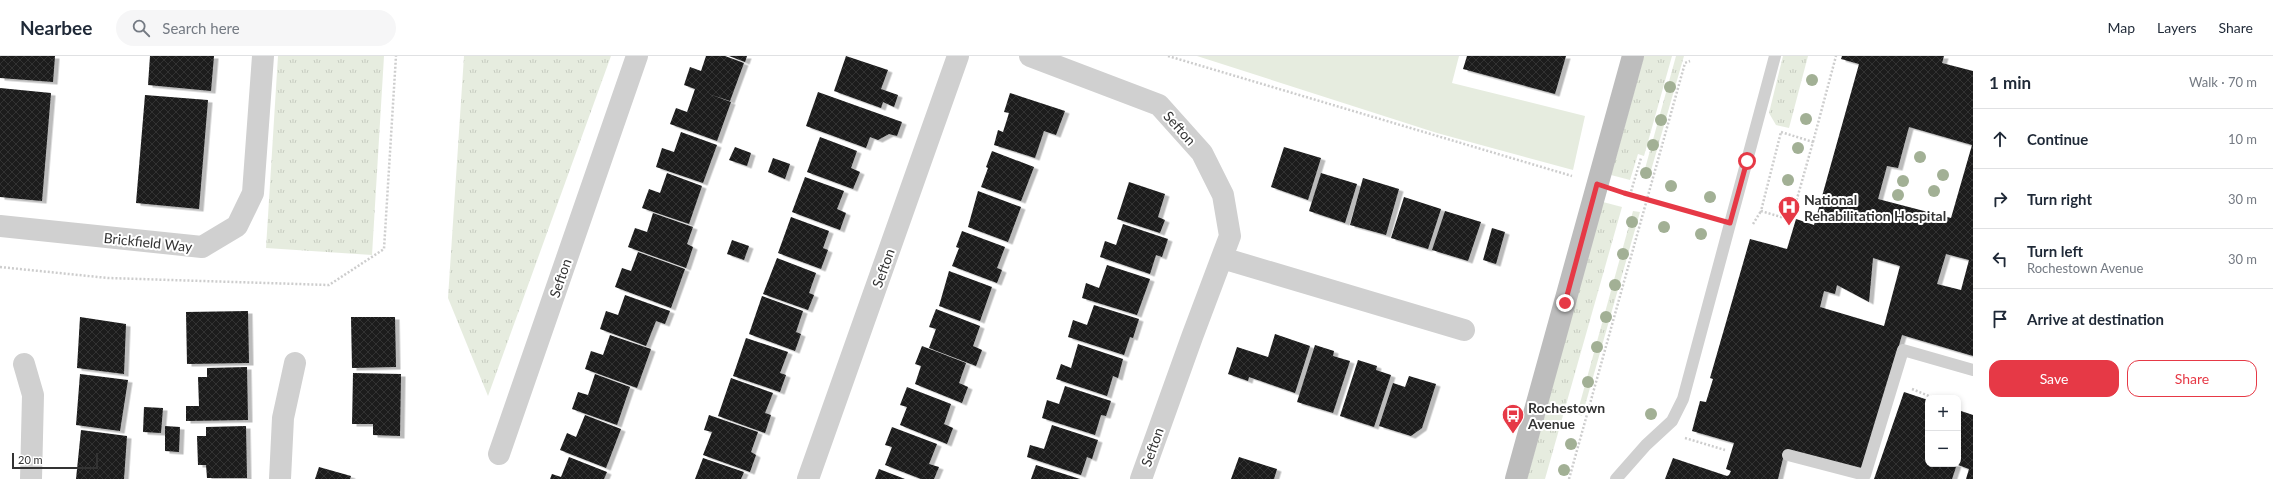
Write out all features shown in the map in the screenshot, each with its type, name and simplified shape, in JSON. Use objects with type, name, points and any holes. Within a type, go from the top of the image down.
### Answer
[{"type":"main road","points":[[1516,479],[1633,56]]},
{"type":"street","name":"Brickfield Way","points":[[0,226],[202,248],[237,226],[253,193],[263,56]]},
{"type":"street","name":"Sefton","points":[[499,454],[637,56]]},
{"type":"street","name":"Sefton","points":[[808,479],[958,56]]},
{"type":"street","name":"Sefton","points":[[1030,56],[1159,106],[1202,153],[1223,195],[1230,236],[1141,479]]},
{"type":"street","points":[[1222,258],[1464,330]]},
{"type":"street","points":[[280,479],[283,418],[295,363]]},
{"type":"street","points":[[24,364],[33,395],[31,479]]},
{"type":"lane","points":[[1616,479],[1646,445],[1672,421],[1683,399],[1717,291],[1730,223],[1752,162],[1775,56]]},
{"type":"lane","points":[[1788,454],[1866,475],[1903,350],[1973,370]]},
{"type":"path","points":[[0,267],[108,278],[329,285],[384,249],[396,56]]},
{"type":"path","points":[[1168,56],[1630,195],[1730,223]]},
{"type":"path","points":[[1812,142],[1781,132],[1761,211],[1790,220],[1812,142],[1836,56]]},
{"type":"path","points":[[1569,479],[1685,63],[1690,61]]},
{"type":"path","points":[[1630,195],[1641,158]]},
{"type":"path","points":[[1683,437],[1725,450]]},
{"type":"green space","points":[[278,56],[384,56],[372,255],[266,248]]},
{"type":"green space","points":[[464,56],[611,56],[488,396],[448,298]]},
{"type":"green space","points":[[1197,56],[1459,56],[1452,83],[1585,116],[1573,170],[1437,133]]},
{"type":"green space","points":[[1644,56],[1672,56],[1644,156],[1638,154],[1630,180],[1611,175]]},
{"type":"green space","points":[[1676,56],[1684,56],[1650,174],[1643,176]]},
{"type":"green space","points":[[1783,56],[1808,56],[1789,128],[1776,125],[1769,113]]},
{"type":"green space","points":[[1603,202],[1622,207],[1545,479],[1527,479]]},
{"type":"green space","points":[[1633,211],[1640,212],[1582,416],[1577,414]]},
{"type":"building","points":[[0,56],[55,56],[53,82],[0,78]]},
{"type":"building","points":[[150,56],[214,56],[211,91],[148,85]]},
{"type":"building","points":[[706,56],[725,56],[744,63],[730,101],[709,94],[731,102],[717,141],[670,124],[676,108],[687,112],[695,89],[684,85],[690,67],[701,71]]},
{"type":"building","points":[[729,56],[747,56],[745,62]]},
{"type":"building","points":[[846,56],[888,70],[881,89],[898,95],[894,107],[883,102],[881,108],[834,91]]},
{"type":"building","points":[[1467,56],[1566,56],[1555,94],[1463,69]]},
{"type":"building","points":[[1842,56],[1944,56],[1942,63],[1973,71],[1973,356],[1902,335],[1862,471],[1785,450],[1778,479],[1665,479],[1673,458],[1727,476],[1731,471],[1726,469],[1734,443],[1692,431],[1700,401],[1706,402],[1713,379],[1710,378],[1750,239],[1787,249],[1796,219],[1814,225],[1859,64],[1841,59]],"holes":[[[1909,127],[1972,145],[1951,218],[1878,199],[1887,166],[1898,168]],[[1946,254],[1969,260],[1961,290],[1937,284]],[[1873,258],[1900,266],[1884,326],[1820,307],[1824,291],[1835,294],[1837,285],[1869,302]]]},
{"type":"building","points":[[0,88],[51,93],[42,201],[0,197]]},
{"type":"building","points":[[818,92],[902,122],[897,136],[889,134],[878,140],[870,137],[866,148],[806,126]]},
{"type":"building","points":[[1010,93],[1065,111],[1056,135],[1044,131],[1035,158],[994,145],[998,130],[1003,132],[1009,113],[1004,112]]},
{"type":"building","points":[[145,95],[208,100],[199,209],[136,203]]},
{"type":"building","points":[[681,132],[717,145],[703,183],[656,167],[662,148],[674,152]]},
{"type":"building","points":[[820,137],[857,151],[851,168],[860,172],[853,189],[807,172]]},
{"type":"building","points":[[735,147],[751,153],[747,166],[729,160]]},
{"type":"building","points":[[1284,147],[1321,158],[1308,200],[1271,187]]},
{"type":"building","points":[[992,151],[1034,167],[1021,201],[981,187]]},
{"type":"building","points":[[773,158],[790,164],[785,179],[768,172]]},
{"type":"building","points":[[667,173],[702,186],[689,224],[642,208],[649,189],[660,193]]},
{"type":"building","points":[[1321,173],[1357,184],[1345,223],[1309,211]]},
{"type":"building","points":[[805,177],[844,191],[837,209],[846,213],[840,230],[792,212]]},
{"type":"building","points":[[1363,178],[1399,189],[1386,235],[1350,225]]},
{"type":"building","points":[[1129,182],[1165,194],[1158,217],[1165,220],[1160,233],[1117,219]]},
{"type":"building","points":[[978,191],[1021,207],[1008,242],[968,227]]},
{"type":"building","points":[[1404,197],[1441,209],[1428,249],[1391,238]]},
{"type":"building","points":[[1445,211],[1481,222],[1468,261],[1432,250]]},
{"type":"building","points":[[653,213],[693,227],[687,244],[693,247],[686,268],[628,247],[635,228],[647,232]]},
{"type":"building","points":[[791,217],[829,231],[823,248],[828,250],[821,269],[778,253]]},
{"type":"building","points":[[1123,224],[1168,239],[1162,257],[1156,255],[1150,274],[1100,257],[1105,241],[1116,245]]},
{"type":"building","points":[[1492,228],[1505,232],[1496,264],[1483,260]]},
{"type":"building","points":[[962,231],[1005,247],[997,268],[1002,270],[997,283],[952,266],[959,248],[956,247]]},
{"type":"building","points":[[732,240],[749,246],[744,260],[727,254]]},
{"type":"building","points":[[638,252],[685,269],[671,308],[615,287],[622,268],[631,271]]},
{"type":"building","points":[[777,258],[816,273],[809,293],[814,295],[808,310],[763,294]]},
{"type":"building","points":[[1107,265],[1150,279],[1137,315],[1082,298],[1086,283],[1099,288]]},
{"type":"building","points":[[949,271],[992,287],[980,321],[939,306]]},
{"type":"building","points":[[625,295],[670,311],[665,324],[656,321],[646,346],[600,329],[606,311],[618,315]]},
{"type":"building","points":[[762,296],[803,311],[796,332],[801,334],[795,351],[749,334]]},
{"type":"building","points":[[1094,305],[1139,319],[1133,338],[1130,337],[1124,355],[1068,337],[1073,320],[1087,325]]},
{"type":"building","points":[[936,309],[980,326],[973,346],[982,350],[976,366],[929,348],[936,329],[929,327]]},
{"type":"building","points":[[248,311],[249,363],[187,364],[186,312]]},
{"type":"building","points":[[80,317],[126,324],[124,374],[77,368]]},
{"type":"building","points":[[351,317],[395,317],[396,367],[352,368]]},
{"type":"building","points":[[1275,334],[1310,346],[1295,393],[1249,377],[1248,381],[1228,374],[1237,347],[1268,357]]},
{"type":"building","points":[[610,335],[651,349],[637,388],[585,369],[591,351],[603,355]]},
{"type":"building","points":[[746,338],[788,352],[780,373],[786,375],[780,392],[733,376]]},
{"type":"building","points":[[1078,344],[1123,359],[1118,378],[1113,376],[1107,396],[1056,379],[1061,364],[1071,368]]},
{"type":"building","points":[[1315,345],[1334,351],[1333,356],[1350,361],[1333,413],[1297,402]]},
{"type":"building","points":[[922,346],[966,363],[959,383],[968,387],[962,403],[915,384],[921,366],[915,364]]},
{"type":"building","points":[[1358,360],[1377,366],[1376,370],[1391,375],[1374,427],[1340,416]]},
{"type":"building","points":[[247,367],[248,420],[186,421],[186,406],[199,406],[198,377],[207,377],[207,368]]},
{"type":"building","points":[[353,373],[401,374],[400,436],[373,435],[373,424],[352,424]]},
{"type":"building","points":[[80,374],[128,380],[120,431],[76,425]]},
{"type":"building","points":[[595,374],[630,387],[617,425],[572,409],[578,392],[588,395]]},
{"type":"building","points":[[1409,376],[1436,384],[1422,428],[1411,436],[1379,426],[1393,383],[1405,387]]},
{"type":"building","points":[[731,378],[773,393],[765,413],[771,415],[765,433],[718,416]]},
{"type":"building","points":[[1065,386],[1111,401],[1106,416],[1101,415],[1095,435],[1042,418],[1047,400],[1059,404]]},
{"type":"building","points":[[907,387],[951,404],[944,424],[953,428],[947,444],[900,425],[907,407],[900,405]]},
{"type":"building","points":[[1904,392],[1925,399],[1925,467],[1956,467],[1952,479],[1874,479]]},
{"type":"building","points":[[144,407],[163,408],[161,433],[143,432]]},
{"type":"building","points":[[1961,411],[1973,415],[1973,479],[1966,479],[1969,469],[1961,466]]},
{"type":"building","points":[[585,415],[621,429],[606,468],[560,450],[567,433],[576,437]]},
{"type":"building","points":[[709,415],[758,432],[751,452],[756,455],[750,472],[703,455],[712,432],[704,430]]},
{"type":"building","points":[[1052,425],[1098,440],[1092,459],[1087,457],[1081,475],[1027,457],[1030,445],[1044,449]]},
{"type":"building","points":[[165,426],[180,427],[179,452],[165,451]]},
{"type":"building","points":[[246,426],[247,478],[207,478],[206,465],[198,465],[197,436],[206,436],[206,427]]},
{"type":"building","points":[[892,427],[937,444],[929,464],[939,467],[934,479],[921,479],[885,465],[892,447],[885,445]]},
{"type":"building","points":[[81,430],[127,436],[124,479],[76,479]]},
{"type":"building","points":[[569,457],[607,472],[604,479],[550,479],[552,474],[561,477]]},
{"type":"building","points":[[1239,457],[1277,469],[1274,479],[1231,479]]},
{"type":"building","points":[[703,458],[744,472],[741,479],[695,479]]},
{"type":"building","points":[[1036,465],[1080,479],[1031,479]]},
{"type":"building","points":[[319,467],[351,476],[350,479],[315,479]]},
{"type":"building","points":[[879,469],[905,479],[875,479]]},
{"type":"place","name":"National Rehabilitation Hospital","points":[[1789,226]]},
{"type":"place","name":"Rochestown Avenue","points":[[1513,434]]},
{"type":"route","points":[[1565,303],[1597,184],[1730,223],[1747,161]]}]
